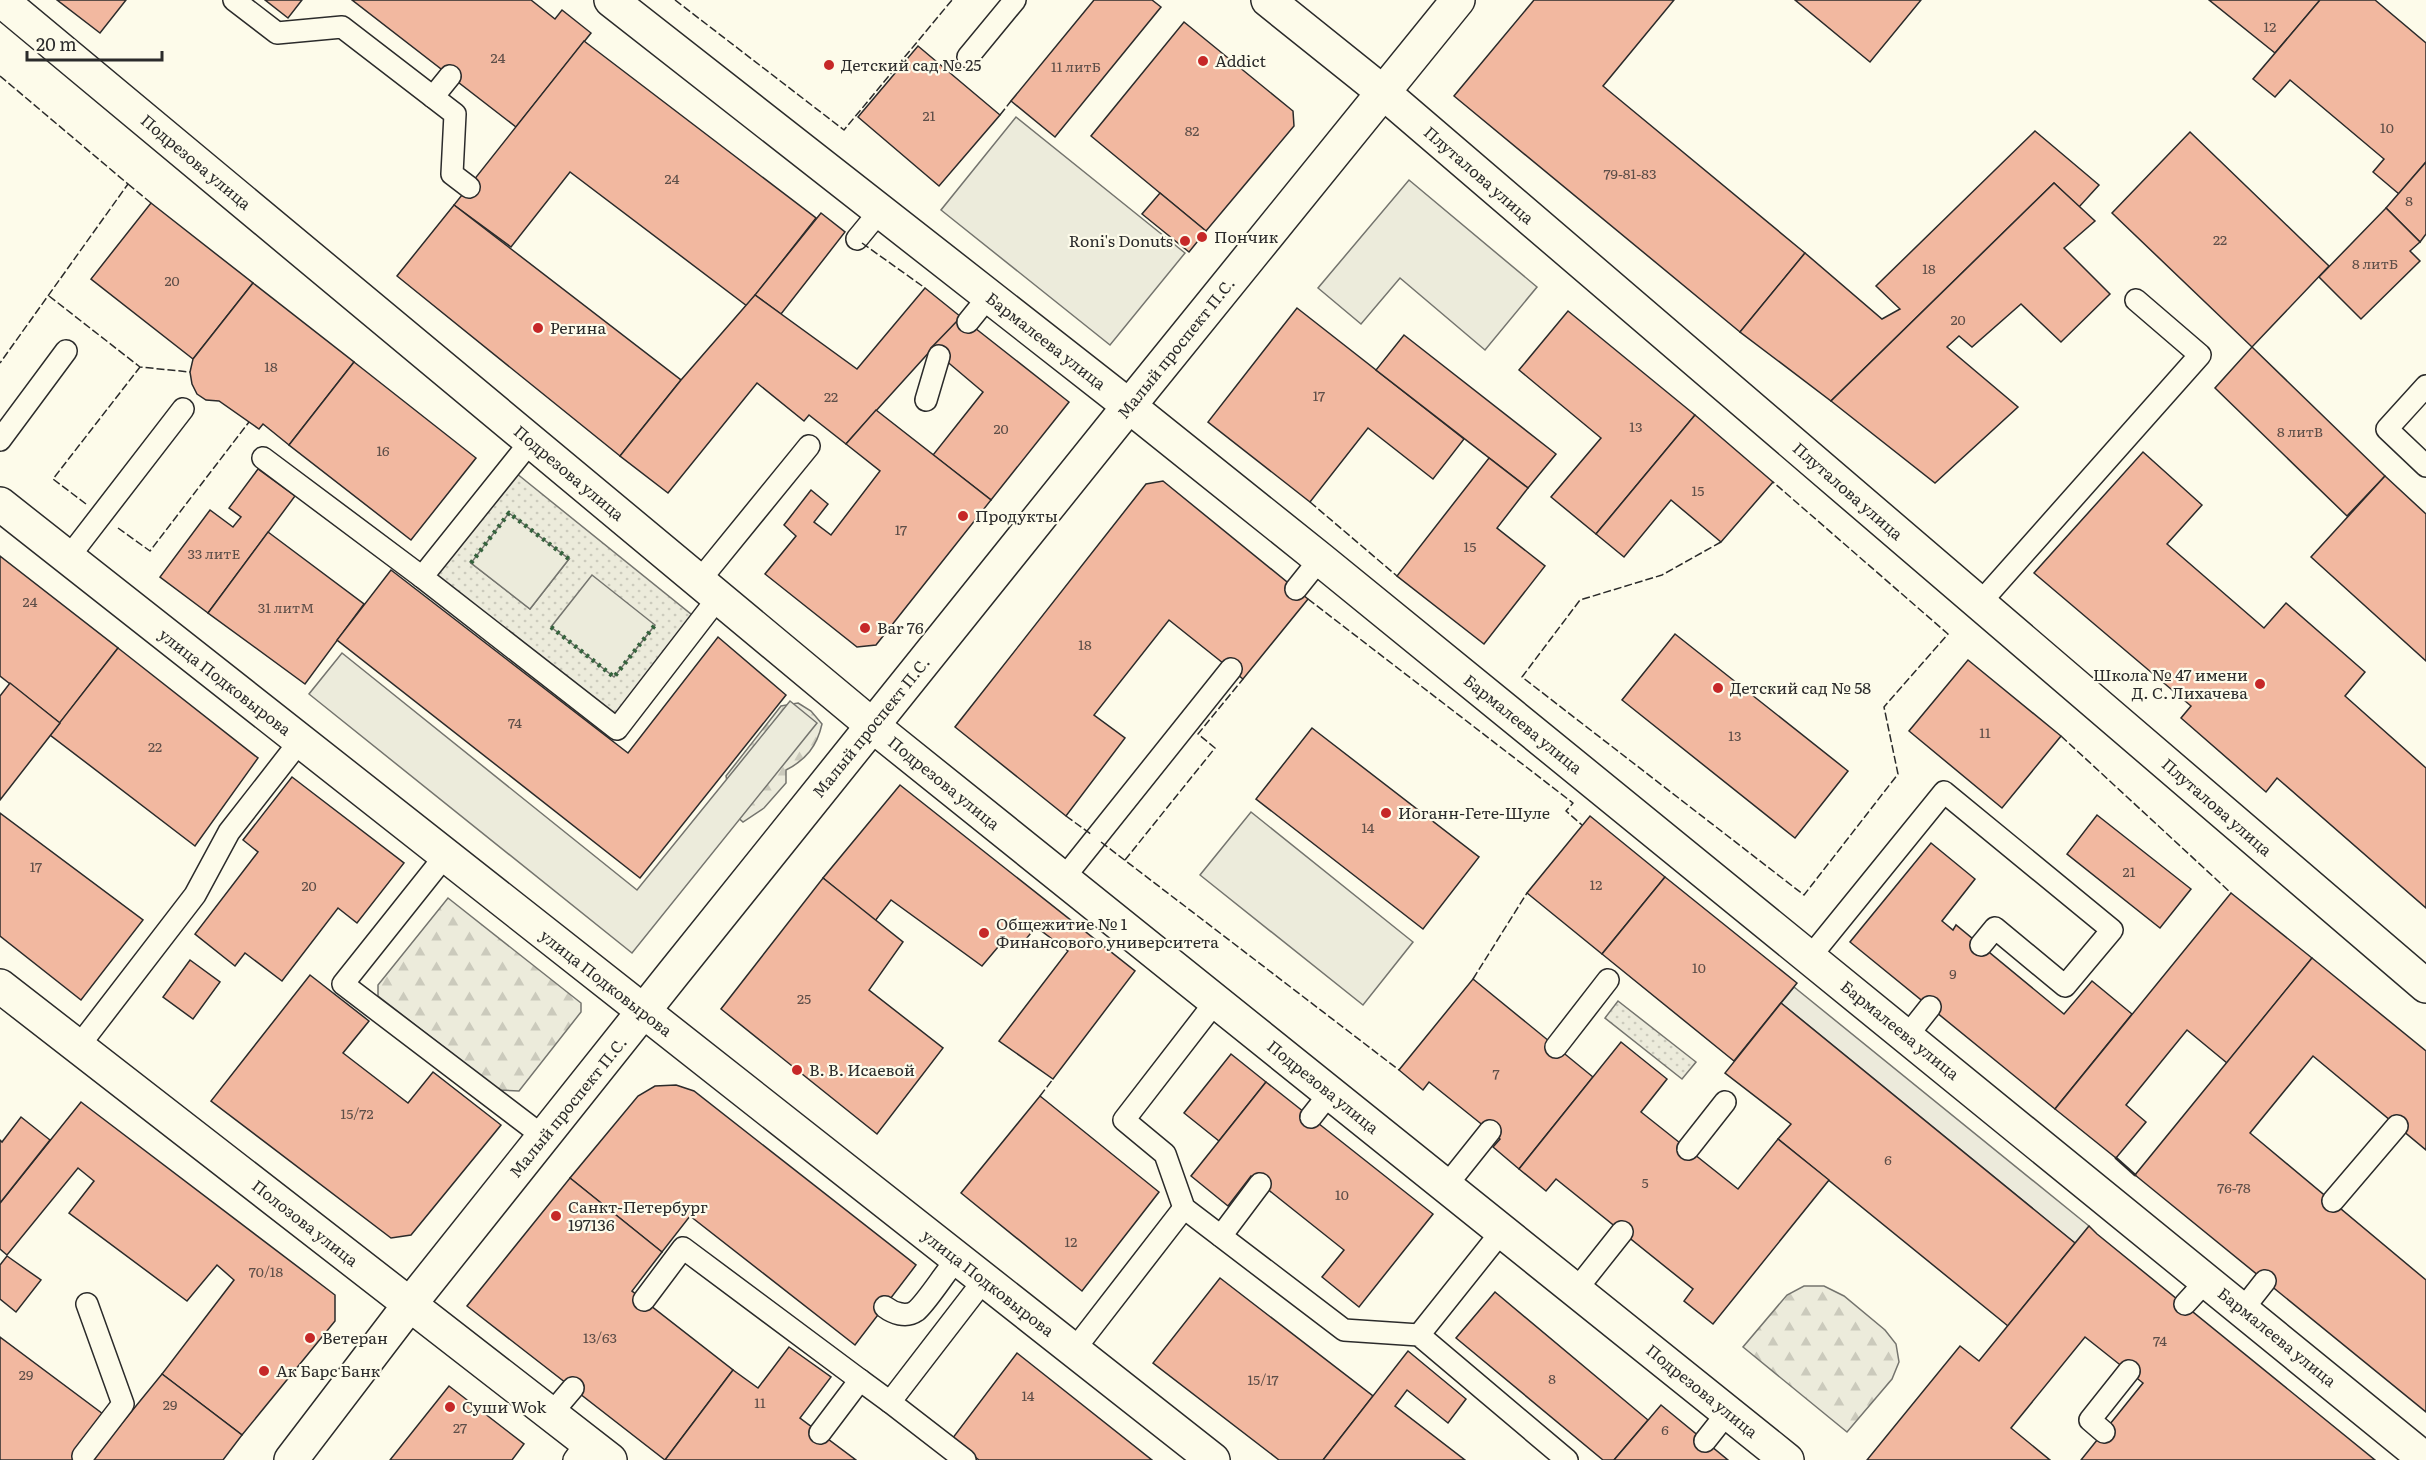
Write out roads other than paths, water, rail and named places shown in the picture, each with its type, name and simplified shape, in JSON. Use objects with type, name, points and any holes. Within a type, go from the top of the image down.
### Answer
[{"type":"street","name":"Бармалеева улица","points":[[611,0],[1129,406],[1320,559],[2426,1460]]},
{"type":"street","name":"Плуталова улица","points":[[1268,0],[1384,93],[2426,986]]},
{"type":"street","name":"Малый проспект П.С.","points":[[291,1460],[410,1304],[1129,406],[1458,0]]},
{"type":"street","name":"Подрезова улица","points":[[5,5],[873,726],[1216,1001],[1320,1105],[1446,1186],[1787,1460]]},
{"type":"street","name":"улица Подковырова","points":[[0,504],[1213,1460]]},
{"type":"street","name":"Полозова улица","points":[[0,986],[551,1414],[590,1454]]},
{"type":"lane","points":[[234,0],[276,33],[342,27],[455,114],[452,174],[469,187]]},
{"type":"lane","points":[[968,57],[1015,0]]},
{"type":"lane","points":[[433,97],[450,76]]},
{"type":"lane","points":[[857,239],[880,211]]},
{"type":"lane","points":[[968,322],[989,297]]},
{"type":"lane","points":[[1979,604],[2200,355],[2136,300]]},
{"type":"lane","points":[[0,440],[66,351]]},
{"type":"lane","points":[[926,400],[939,356]]},
{"type":"lane","points":[[2426,386],[2387,429],[2426,466]]},
{"type":"lane","points":[[68,558],[183,409]]},
{"type":"lane","points":[[422,576],[531,441]]},
{"type":"lane","points":[[262,458],[422,576],[617,729],[709,589],[809,446]]},
{"type":"lane","points":[[1296,589],[1320,559]]},
{"type":"lane","points":[[1064,879],[1231,669]]},
{"type":"lane","points":[[78,1047],[195,895],[229,832],[300,741]]},
{"type":"lane","points":[[1810,957],[1944,792],[2112,930],[2065,986],[1995,928],[1981,945]]},
{"type":"lane","points":[[445,856],[343,984],[544,1137]]},
{"type":"lane","points":[[1556,1047],[1608,980]]},
{"type":"lane","points":[[1216,1001],[1124,1120],[1165,1154],[1184,1208],[1344,1330],[1419,1335],[1567,1460]]},
{"type":"lane","points":[[1907,1036],[1930,1007]]},
{"type":"lane","points":[[1688,1149],[1725,1102]]},
{"type":"lane","points":[[2333,1201],[2397,1126]]},
{"type":"lane","points":[[1446,1186],[1490,1131]]},
{"type":"lane","points":[[1221,1236],[1260,1184]]},
{"type":"lane","points":[[1074,1350],[1184,1208]]},
{"type":"lane","points":[[1419,1335],[1502,1231]]},
{"type":"lane","points":[[1576,1290],[1622,1232]]},
{"type":"lane","points":[[644,1300],[683,1248],[964,1460]]},
{"type":"lane","points":[[885,1307],[892,1312],[902,1314],[915,1311],[957,1258]]},
{"type":"lane","points":[[890,1402],[984,1280]]},
{"type":"lane","points":[[2185,1304],[2207,1280]]},
{"type":"lane","points":[[2243,1309],[2265,1281]]},
{"type":"lane","points":[[83,1456],[123,1404],[87,1304]]},
{"type":"lane","points":[[2104,1432],[2090,1420],[2128,1371]]},
{"type":"lane","points":[[820,1433],[860,1380]]},
{"type":"lane","points":[[551,1414],[573,1388]]},
{"type":"lane","points":[[1705,1441],[1728,1412]]},
{"type":"place","name":"Addict","points":[[1203,61]]},
{"type":"place","name":"Детский сад № 25","points":[[829,65]]},
{"type":"place","name":"Пончик","points":[[1202,237]]},
{"type":"place","name":"Roni's Donuts","points":[[1185,241]]},
{"type":"place","name":"Регина","points":[[538,328]]},
{"type":"place","name":"Продукты","points":[[963,516]]},
{"type":"place","name":"Bar 76","points":[[865,628]]},
{"type":"place","name":"Школа № 47 имени Д. С. Лихачева","points":[[2260,684]]},
{"type":"place","name":"Детский сад № 58","points":[[1718,688]]},
{"type":"place","name":"Иоганн-Гете-Шуле","points":[[1386,813]]},
{"type":"place","name":"Общежитие № 1 Финансового университета","points":[[984,933]]},
{"type":"place","name":"В. В. Исаевой","points":[[797,1070]]},
{"type":"place","name":"Санкт-Петербург 197136","points":[[556,1216]]},
{"type":"place","name":"Ветеран","points":[[310,1338]]},
{"type":"place","name":"Ак Барс Банк","points":[[264,1371]]},
{"type":"place","name":"Суши Wok","points":[[450,1407]]}]
